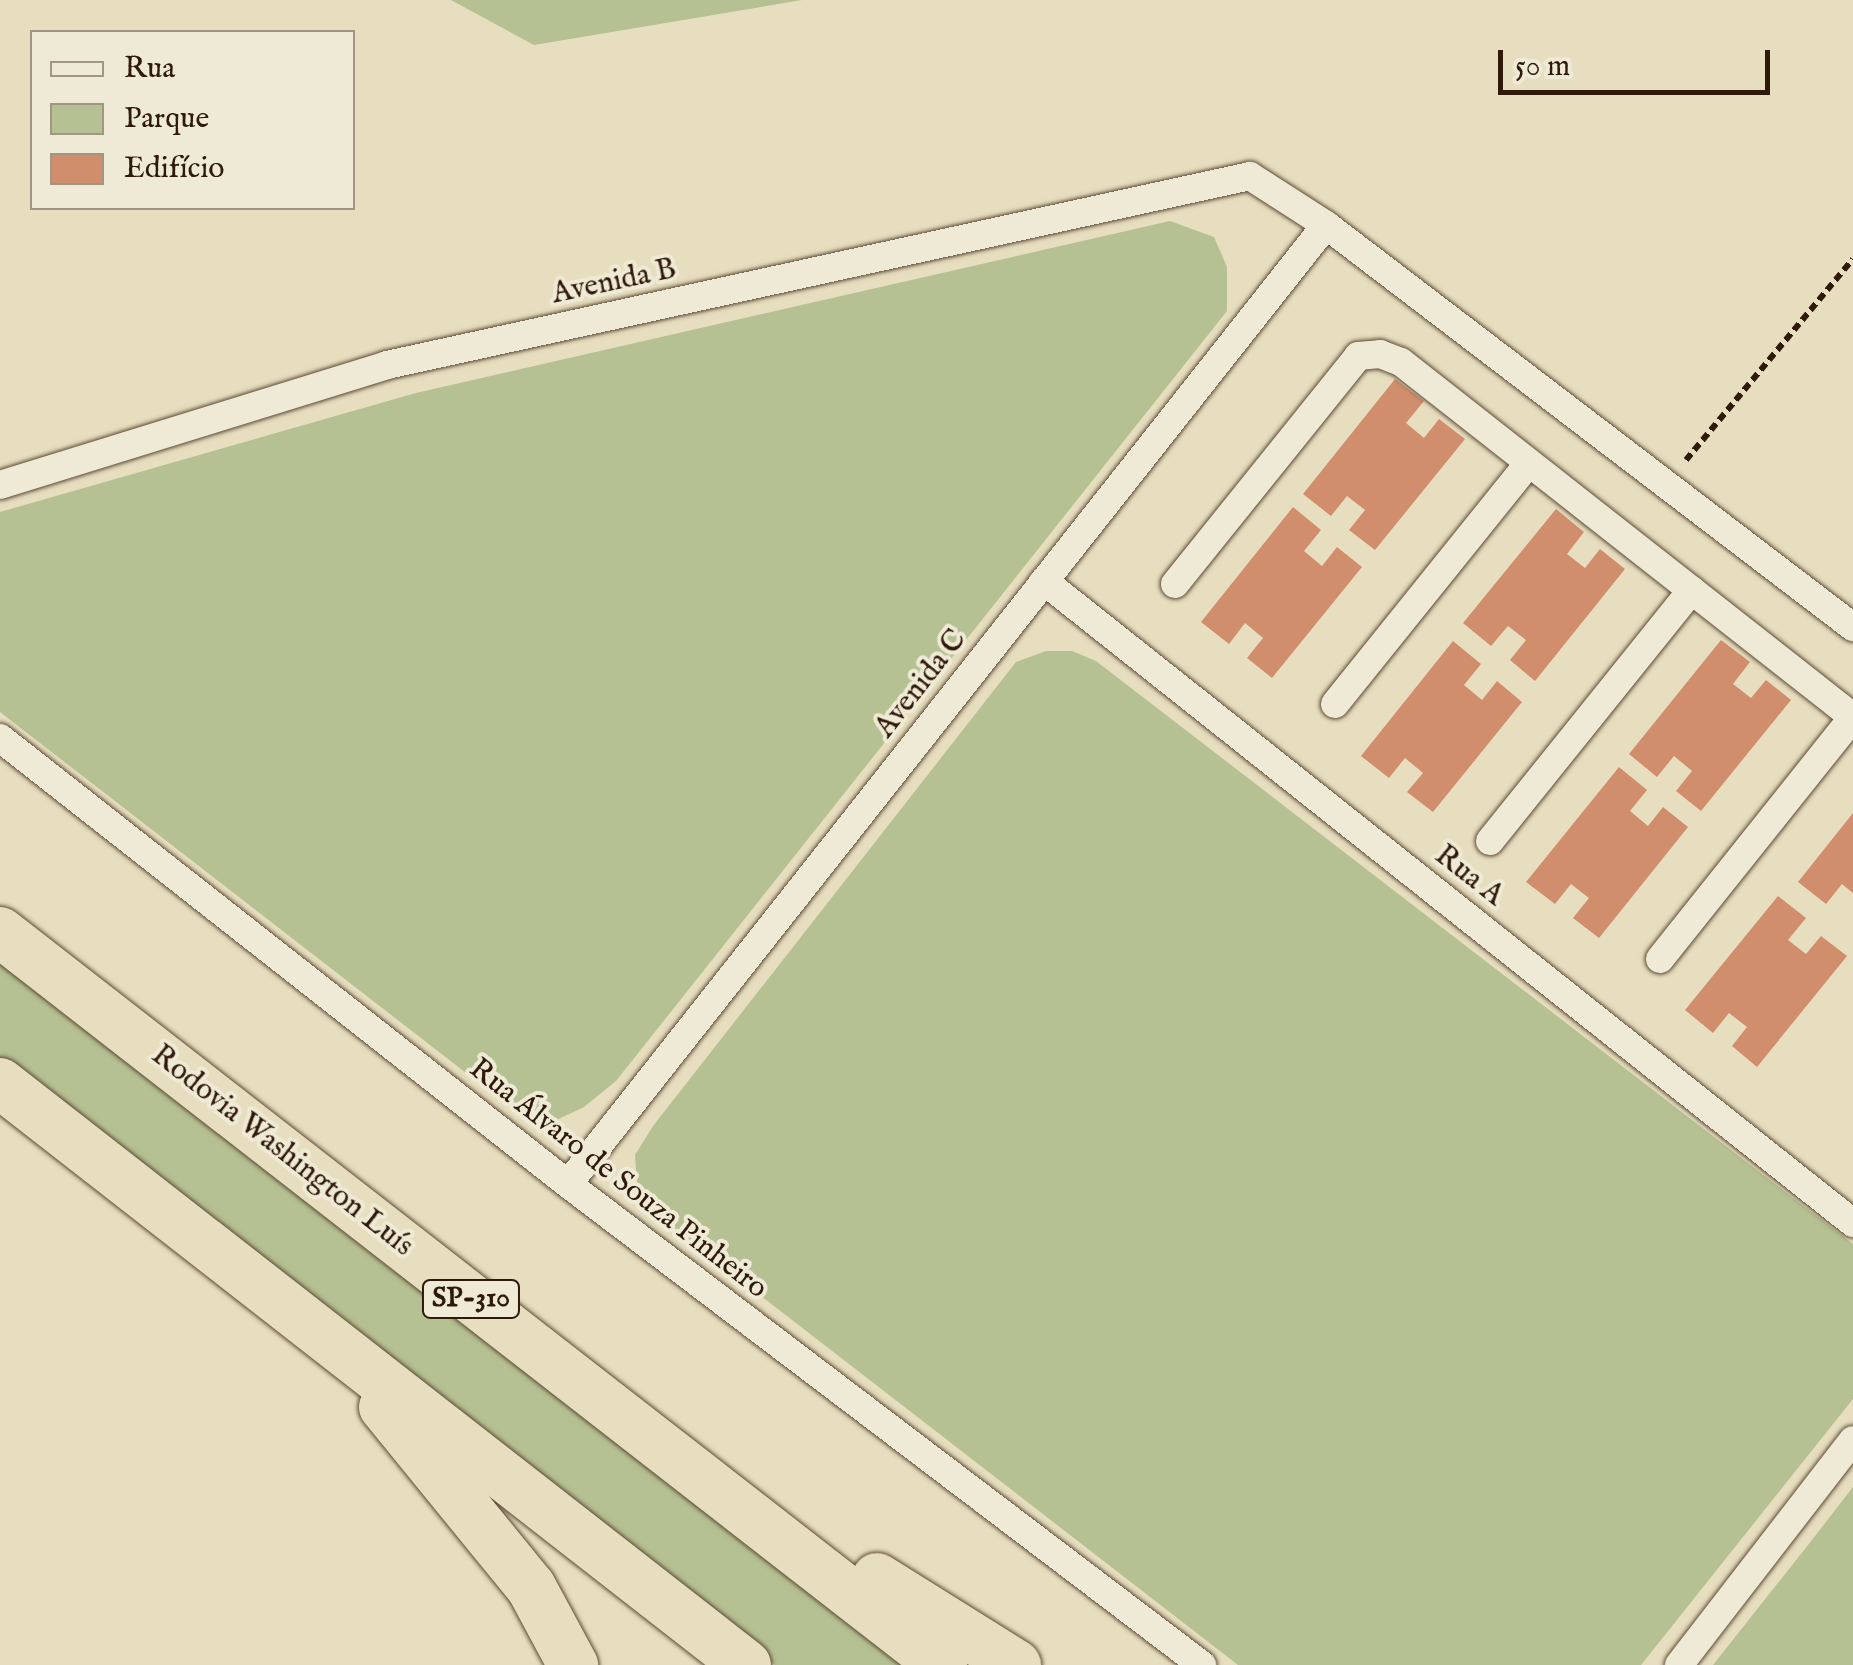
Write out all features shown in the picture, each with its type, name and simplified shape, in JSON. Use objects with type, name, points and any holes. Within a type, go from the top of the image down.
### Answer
[{"type":"highway","name":"Rodovia Washington Luís","points":[[0,932],[942,1665]]},
{"type":"highway","points":[[0,1083],[746,1665]]},
{"type":"highway","points":[[330,1341],[531,1588],[572,1665]]},
{"type":"highway","points":[[606,1403],[1016,1665]]},
{"type":"street","name":"Avenida B","points":[[0,485],[388,365],[1250,176],[1326,225]]},
{"type":"street","points":[[1326,225],[1853,626]]},
{"type":"street","name":"Avenida C","points":[[568,1184],[1326,225]]},
{"type":"street","points":[[1175,584],[1358,356],[1380,354],[1401,362],[1853,717],[1660,959]]},
{"type":"street","points":[[1335,704],[1529,463]]},
{"type":"street","name":"Rua A","points":[[1044,581],[1853,1222]]},
{"type":"street","points":[[1490,841],[1692,590]]},
{"type":"street","name":"Rua Álvaro de Souza Pinheiro","points":[[0,738],[568,1184],[1202,1665]]},
{"type":"street","points":[[1679,1665],[1853,1440]]},
{"type":"path","points":[[1666,484],[1853,259]]},
{"type":"green space","points":[[451,0],[802,0],[534,45]]},
{"type":"green space","points":[[1170,221],[1214,237],[1227,267],[1227,311],[616,1081],[584,1107],[552,1122],[519,1114],[0,712],[0,512],[416,393]]},
{"type":"green space","points":[[1046,651],[1072,651],[1096,661],[1853,1244],[1853,1399],[1641,1665],[1238,1665],[650,1210],[637,1184],[635,1155],[653,1126],[1016,662]]},
{"type":"green space","points":[[0,960],[906,1665],[775,1665],[0,1064]]},
{"type":"green space","points":[[1853,1487],[1853,1665],[1713,1665],[1808,1545]]},
{"type":"building","points":[[1395,379],[1424,401],[1406,423],[1424,438],[1439,419],[1465,439],[1375,550],[1349,530],[1365,510],[1347,496],[1331,516],[1303,494]]},
{"type":"building","points":[[1293,507],[1321,530],[1304,551],[1322,566],[1337,547],[1362,567],[1272,678],[1247,658],[1263,638],[1245,623],[1229,644],[1201,622]]},
{"type":"building","points":[[1556,509],[1584,532],[1567,554],[1585,568],[1600,549],[1625,569],[1535,681],[1510,660],[1526,640],[1508,626],[1491,646],[1463,623]]},
{"type":"building","points":[[1721,640],[1750,662],[1733,684],[1751,698],[1766,680],[1791,700],[1701,811],[1676,791],[1692,771],[1674,756],[1657,777],[1629,754]]},
{"type":"building","points":[[1453,641],[1481,664],[1464,685],[1482,700],[1497,681],[1522,702],[1433,812],[1407,792],[1423,773],[1405,758],[1389,778],[1361,756]]},
{"type":"building","points":[[1619,767],[1647,790],[1630,811],[1648,826],[1663,807],[1688,827],[1599,938],[1573,918],[1589,898],[1571,884],[1555,904],[1526,882]]},
{"type":"building","points":[[1853,813],[1853,893],[1842,884],[1826,904],[1798,882]]},
{"type":"building","points":[[1778,896],[1806,918],[1788,940],[1806,954],[1821,936],[1847,956],[1757,1067],[1732,1046],[1747,1027],[1729,1013],[1713,1033],[1685,1010]]}]
